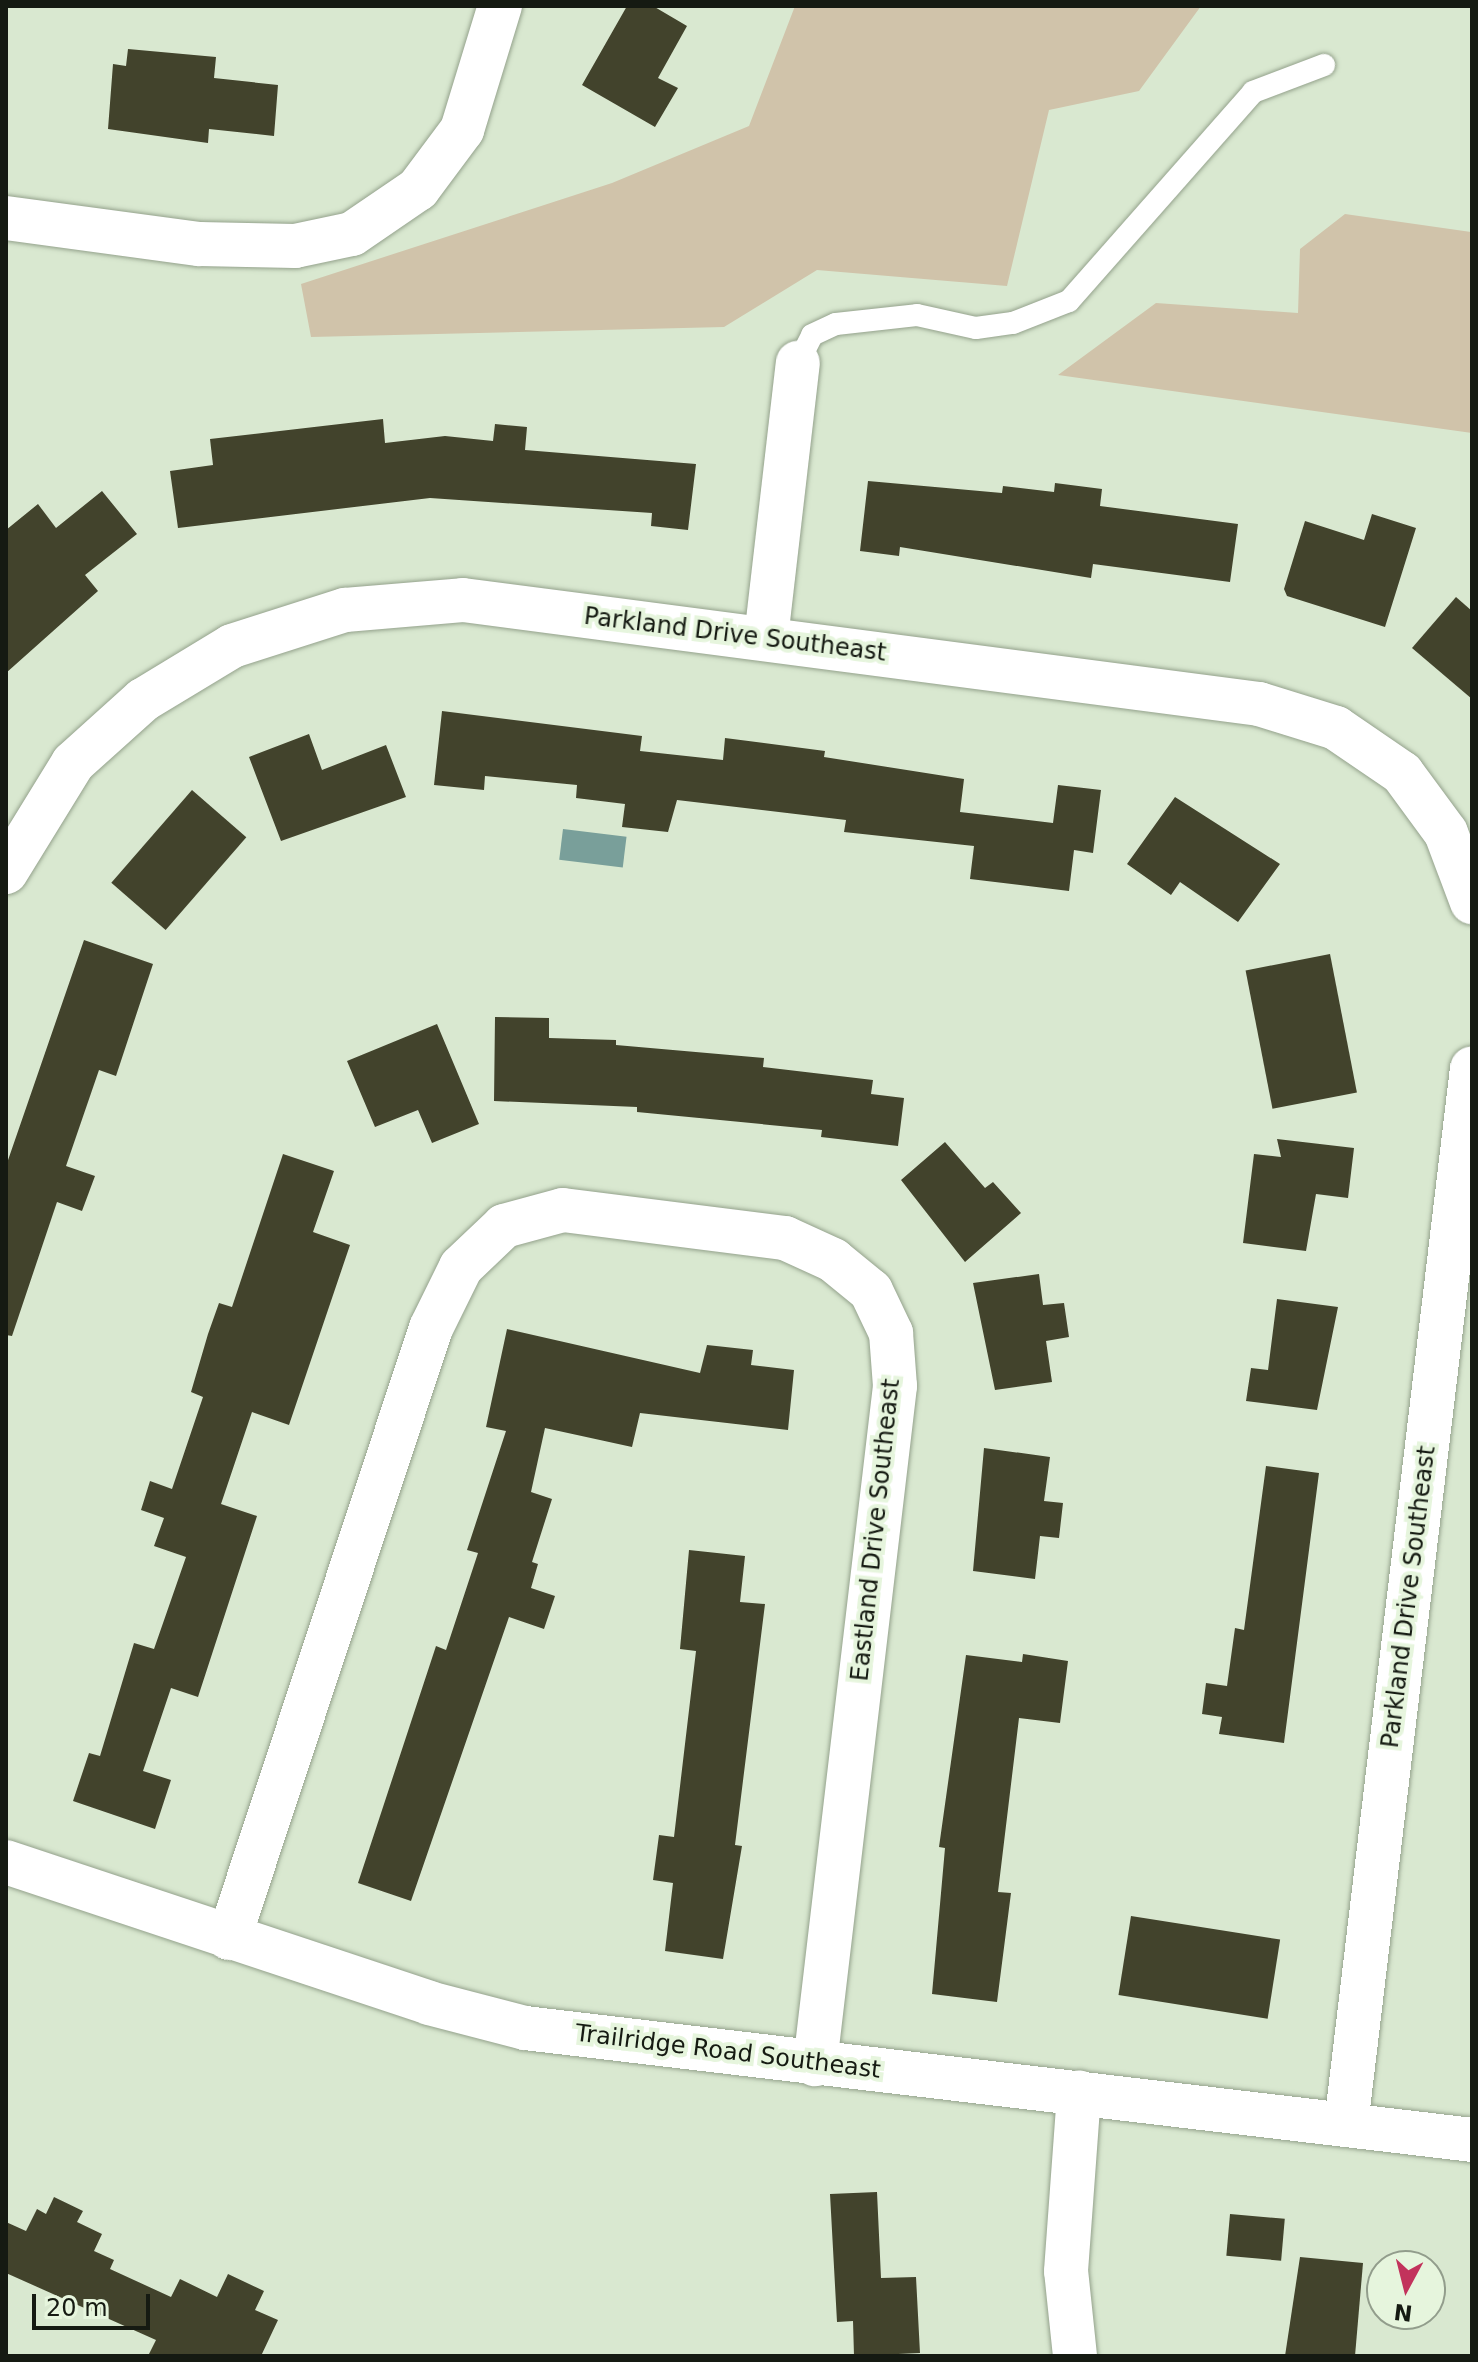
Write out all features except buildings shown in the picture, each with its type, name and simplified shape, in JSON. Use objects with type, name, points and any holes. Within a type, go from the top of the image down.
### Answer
[{"type":"street","points":[[6,218],[199,244],[295,246],[352,234],[418,189],[462,130],[500,6]]},
{"type":"street","points":[[766,638],[798,363]]},
{"type":"street","name":"Parkland Drive Southeast","points":[[6,872],[73,763],[143,700],[232,646],[345,610],[463,600],[1259,704],[1336,728],[1402,773],[1446,833],[1472,902]]},
{"type":"street","name":"Parkland Drive Southeast","points":[[1346,2125],[1472,1068]]},
{"type":"street","name":"Eastland Drive Southeast","points":[[229,1938],[431,1328],[461,1267],[504,1226],[563,1210],[785,1238],[833,1260],[871,1291],[891,1333],[895,1386],[815,2064]]},
{"type":"street","name":"Trailridge Road Southeast","points":[[6,1862],[229,1938],[525,2028],[1472,2140]]},
{"type":"street","points":[[1075,2356],[1066,2271],[1079,2092]]},
{"type":"lane","points":[[798,363],[812,335],[836,324],[917,315],[976,328],[1013,323],[1069,301],[1253,92],[1324,65]]},
{"type":"shaded area","points":[[795,6],[1201,6],[1139,91],[1049,110],[1007,286],[817,270],[724,327],[311,337],[301,284],[612,183],[749,126]]},
{"type":"shaded area","points":[[1345,214],[1471,232],[1472,433],[1058,375],[1156,303],[1298,313],[1300,249]]},
{"type":"water","points":[[563,829],[627,837],[623,868],[559,860]]}]
